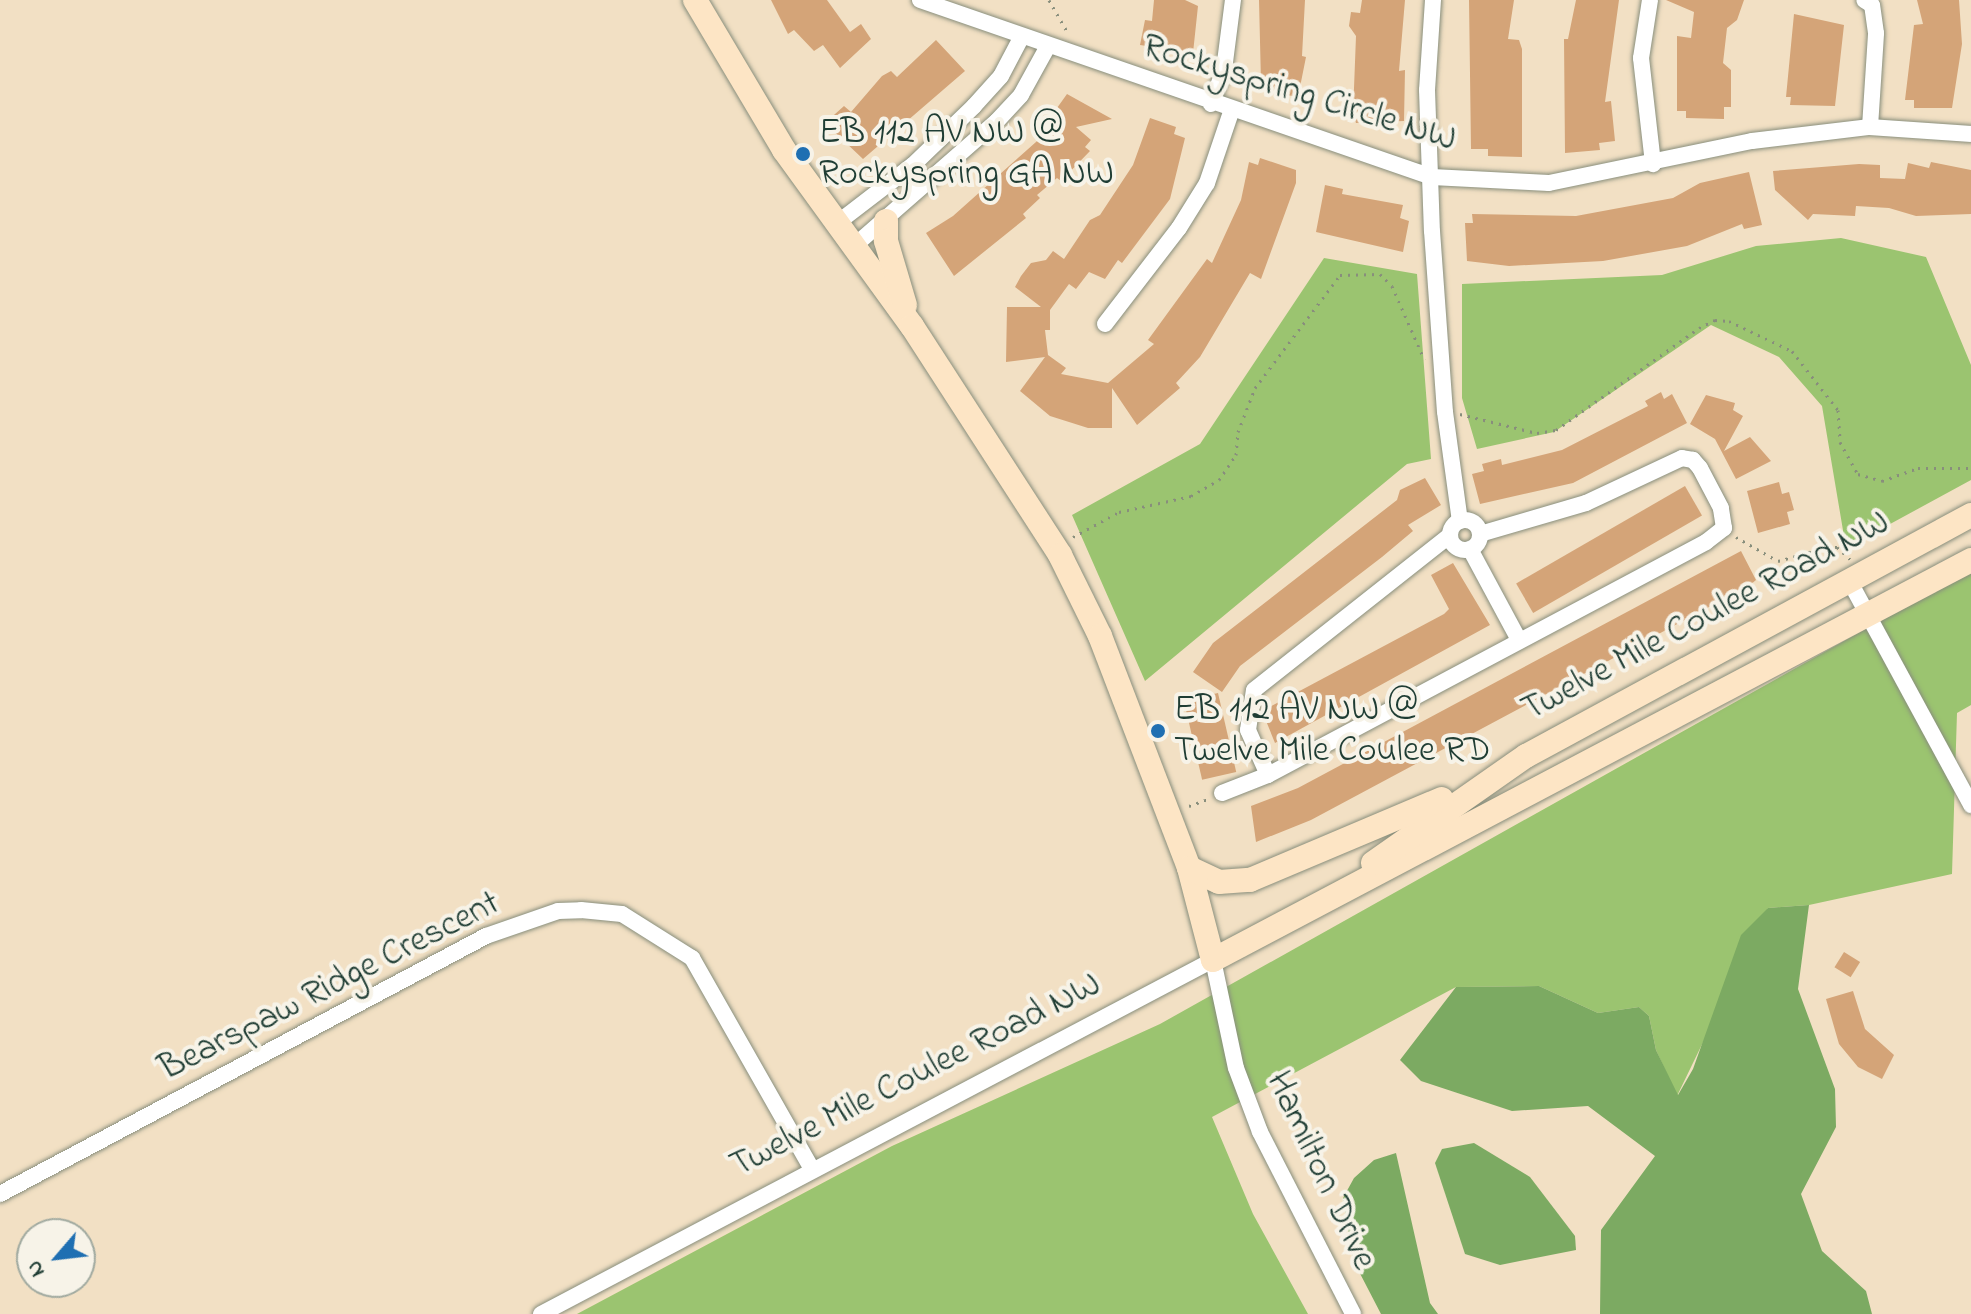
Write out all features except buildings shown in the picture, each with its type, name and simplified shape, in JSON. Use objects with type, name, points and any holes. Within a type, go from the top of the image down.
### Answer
[{"type":"main road","points":[[695,0],[745,88],[836,224],[912,326],[1055,547],[1100,636],[1189,868],[1213,960]]},
{"type":"main road","points":[[886,221],[886,241],[912,326]]},
{"type":"main road","name":"Twelve Mile Coulee Road NW","points":[[1323,901],[1488,778],[1971,515]]},
{"type":"main road","name":"Twelve Mile Coulee Road NW","points":[[1213,960],[1971,560]]},
{"type":"main road","points":[[1189,868],[1219,882],[1250,880],[1311,858],[1488,778]]},
{"type":"street","name":"Rockyspring Circle NW","points":[[920,0],[1231,112],[1432,177],[1549,183],[1653,164],[1752,141],[1870,127],[1971,134]]},
{"type":"street","points":[[1211,104],[1224,70],[1233,0]]},
{"type":"street","points":[[1433,0],[1427,90],[1441,371],[1457,547],[1470,549]]},
{"type":"street","points":[[1650,0],[1641,58],[1653,164]]},
{"type":"street","points":[[1864,0],[1872,5],[1876,33],[1870,127]]},
{"type":"street","points":[[836,224],[913,165],[974,106],[1001,76],[1022,36]]},
{"type":"street","points":[[853,247],[997,121],[1021,95],[1048,46]]},
{"type":"street","points":[[1105,324],[1179,228],[1207,183],[1231,112]]},
{"type":"street","points":[[1222,793],[1268,775],[1706,542],[1724,528],[1721,508],[1700,468],[1693,460],[1682,458],[1586,503],[1480,534],[1470,549]]},
{"type":"street","points":[[1268,775],[1248,730],[1254,690],[1455,528],[1474,522],[1480,534]]},
{"type":"street","points":[[1470,549],[1519,640]]},
{"type":"street","points":[[1856,578],[1868,615],[1971,805]]},
{"type":"street","name":"Bearspaw Ridge Crescent","points":[[0,1194],[486,936],[558,911],[581,910],[622,914],[692,958],[812,1169]]},
{"type":"street","name":"Twelve Mile Coulee Road NW","points":[[541,1314],[1213,960]]},
{"type":"street","name":"Hamilton Drive","points":[[1213,960],[1236,1068],[1260,1132],[1353,1314]]},
{"type":"path","points":[[1049,0],[1073,42]]},
{"type":"path","points":[[1055,547],[1119,512],[1191,496],[1219,480],[1236,455],[1241,421],[1255,388],[1340,275],[1380,274],[1392,286],[1414,343],[1431,369],[1441,371]]},
{"type":"path","points":[[1445,412],[1509,422],[1537,433],[1556,430],[1699,328],[1715,320],[1729,321],[1792,351],[1838,410],[1840,442],[1858,474],[1882,481],[1918,468],[1971,468]]},
{"type":"path","points":[[1724,528],[1778,561],[1837,547],[1856,578]]},
{"type":"path","points":[[1168,814],[1222,793]]},
{"type":"green space","points":[[1841,238],[1926,257],[1971,365],[1971,480],[1846,548],[1822,406],[1779,357],[1711,325],[1554,432],[1477,449],[1462,398],[1462,284],[1662,275],[1756,246]]},
{"type":"green space","points":[[1324,258],[1417,274],[1431,459],[1407,464],[1145,681],[1072,515],[1200,444]]},
{"type":"green space","points":[[1971,570],[1971,705],[1957,713],[1952,874],[1809,905],[1768,908],[1677,1096],[1656,1050],[1649,1016],[1639,1007],[1598,1013],[1539,986],[1456,987],[1212,1117],[1253,1214],[1308,1314],[577,1314],[892,1146],[1160,1024]]},
{"type":"green space","points":[[1809,905],[1798,989],[1835,1089],[1836,1127],[1801,1194],[1822,1251],[1866,1291],[1872,1314],[1600,1314],[1601,1230],[1655,1156],[1588,1106],[1512,1111],[1421,1081],[1400,1060],[1456,987],[1539,986],[1598,1013],[1639,1007],[1649,1016],[1656,1050],[1678,1095],[1693,1069],[1741,935],[1768,908]]},
{"type":"green space","points":[[1474,1143],[1530,1177],[1575,1236],[1576,1250],[1500,1265],[1465,1254],[1435,1163],[1442,1149]]},
{"type":"green space","points":[[1396,1153],[1430,1303],[1438,1314],[1381,1314],[1353,1260],[1343,1198],[1354,1178],[1374,1160]]},
{"type":"place","name":"EB 112 AV NW @ Rockyspring GA NW","points":[[803,154]]},
{"type":"place","name":"EB 112 AV NW @ Twelve Mile Coulee RD","points":[[1158,731]]}]
